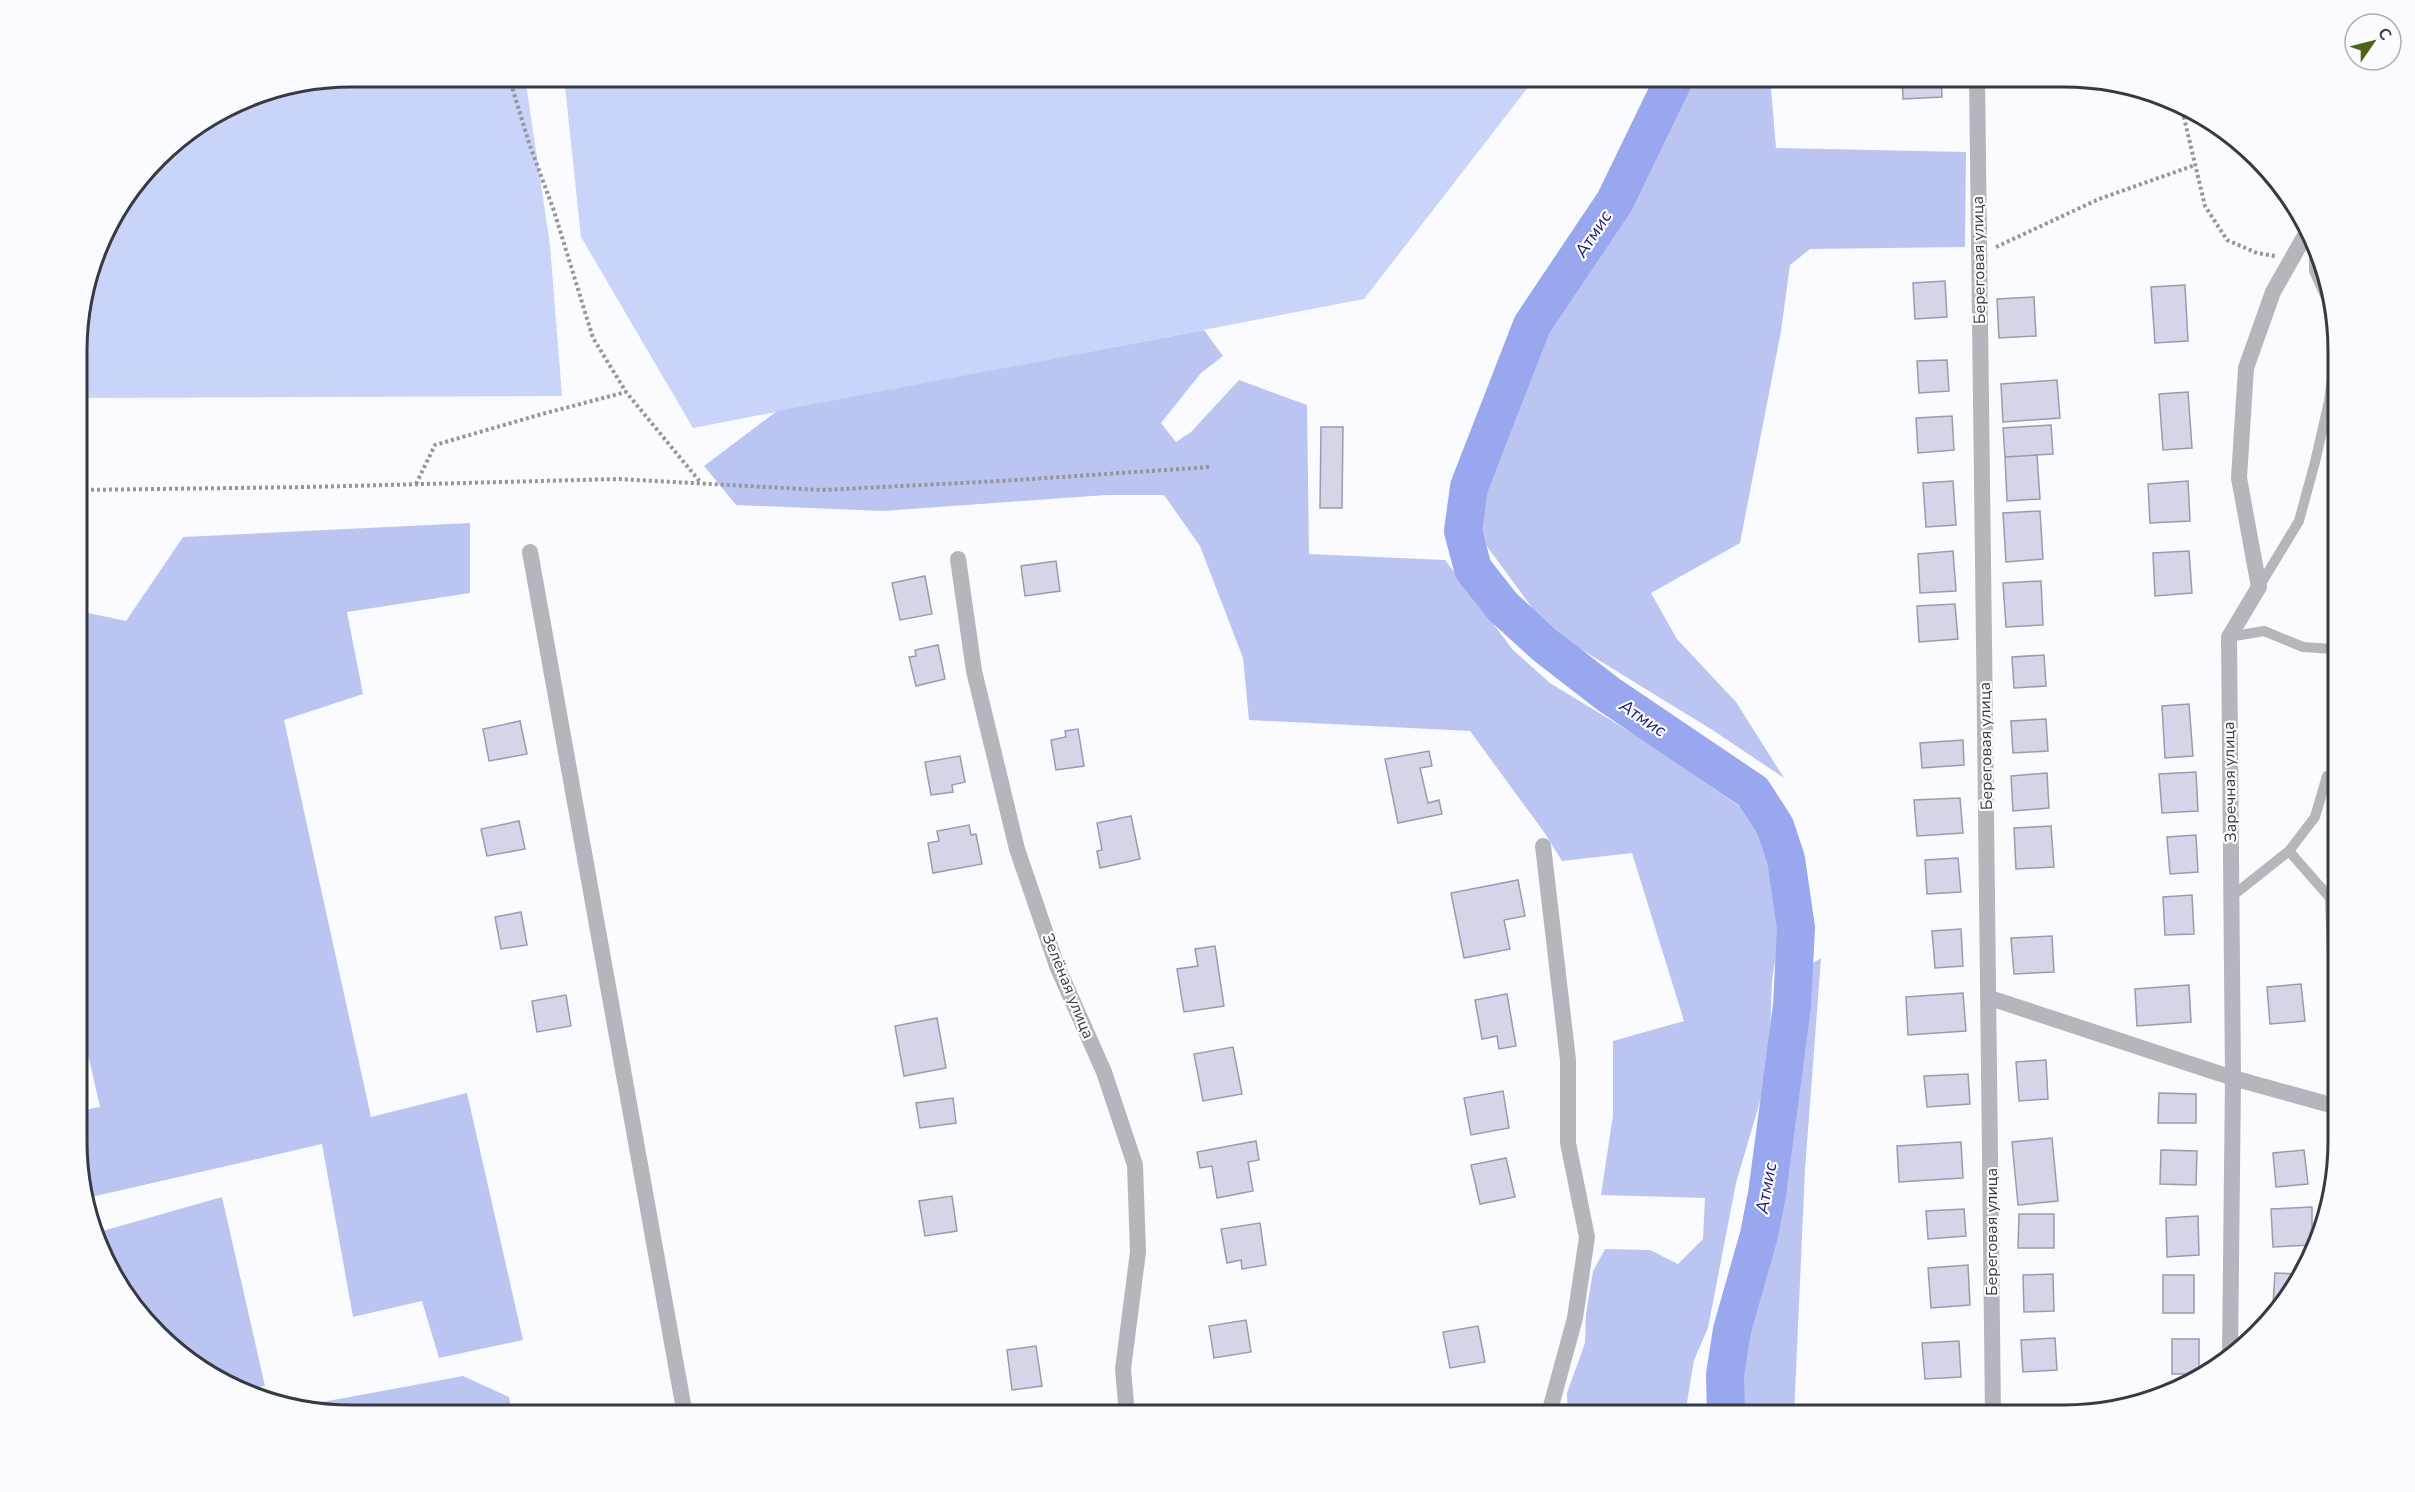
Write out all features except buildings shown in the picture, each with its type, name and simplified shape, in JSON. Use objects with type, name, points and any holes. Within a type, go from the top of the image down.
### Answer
[{"type":"street","name":"Береговая улица","points":[[1977,87],[1990,998],[1993,1405]]},
{"type":"street","points":[[2229,637],[2259,587],[2239,478],[2246,368],[2273,291],[2303,239]]},
{"type":"street","points":[[530,552],[683,1405]]},
{"type":"street","name":"Зелёная улица","points":[[957,559],[974,670],[1017,849],[1057,966],[1104,1072],[1135,1165],[1138,1252],[1123,1369],[1126,1405]]},
{"type":"street","name":"Заречная улица","points":[[2229,637],[2233,1078],[2230,1347]]},
{"type":"street","points":[[1543,846],[1568,1060],[1568,1143],[1587,1237],[1575,1318],[1551,1405]]},
{"type":"street","points":[[1990,998],[2233,1078],[2328,1104]]},
{"type":"lane","points":[[2314,266],[2319,283]]},
{"type":"lane","points":[[2259,587],[2299,521],[2328,405]]},
{"type":"lane","points":[[2229,637],[2264,631],[2303,647],[2328,649]]},
{"type":"lane","points":[[2231,897],[2289,851],[2315,817],[2327,776]]},
{"type":"lane","points":[[2289,851],[2328,896]]},
{"type":"path","points":[[512,87],[529,143],[554,211],[592,338],[626,392],[701,484]]},
{"type":"path","points":[[2183,115],[2205,206],[2227,240],[2257,252],[2292,259]]},
{"type":"path","points":[[1978,255],[2100,199],[2195,165]]},
{"type":"path","points":[[416,484],[435,445],[626,392]]},
{"type":"path","points":[[87,490],[618,479],[822,490],[1210,467]]},
{"type":"shaded area","points":[[526,87],[550,245],[562,396],[87,398],[87,351],[92,299],[101,266],[114,234],[141,190],[164,164],[190,141],[234,114],[282,96],[316,89]]},
{"type":"shaded area","points":[[565,87],[1528,87],[1364,299],[693,428],[581,237]]},
{"type":"shaded area","points":[[1674,87],[1771,87],[1776,148],[1966,152],[1965,247],[1810,249],[1790,265],[1781,331],[1740,543],[1651,593],[1677,639],[1736,702],[1784,778],[1714,731],[1574,645],[1533,609],[1486,545],[1475,510],[1476,494],[1501,440],[1509,399],[1529,360],[1604,232],[1633,189]]},
{"type":"shaded area","points":[[1204,330],[1223,356],[1201,373],[1161,423],[1176,442],[1191,432],[1239,380],[1307,405],[1309,554],[1445,560],[1513,650],[1550,683],[1650,744],[1753,816],[1765,834],[1773,861],[1778,944],[1772,980],[1770,1036],[1761,1098],[1736,1183],[1708,1328],[1694,1360],[1687,1405],[1568,1405],[1567,1393],[1585,1343],[1586,1314],[1593,1271],[1605,1249],[1650,1250],[1678,1264],[1703,1239],[1705,1198],[1601,1195],[1613,1115],[1613,1041],[1684,1021],[1632,853],[1562,861],[1544,832],[1470,731],[1249,720],[1243,658],[1200,546],[1164,495],[1106,495],[883,511],[736,505],[704,466],[777,411]]},
{"type":"shaded area","points":[[470,523],[470,593],[347,612],[363,694],[284,720],[371,1117],[467,1093],[523,1340],[439,1358],[422,1301],[353,1317],[322,1144],[93,1197],[89,1176],[87,1109],[100,1107],[87,1050],[87,613],[126,621],[183,537]]},
{"type":"shaded area","points":[[1821,958],[1805,1170],[1794,1405],[1738,1405],[1737,1360],[1748,1319],[1753,1262],[1776,1209],[1791,1131],[1804,969]]},
{"type":"shaded area","points":[[222,1197],[265,1386],[256,1387],[219,1370],[190,1351],[164,1328],[131,1288],[114,1258],[103,1231]]},
{"type":"shaded area","points":[[463,1376],[509,1397],[510,1405],[351,1405],[317,1403]]},
{"type":"waterway","name":"Атмис","points":[[1670,87],[1615,201],[1532,325],[1469,487],[1463,531],[1473,569],[1503,607],[1546,646],[1608,694],[1753,792],[1775,826],[1786,859],[1796,928],[1792,1006],[1767,1194],[1759,1235],[1732,1330],[1725,1375],[1726,1405]]}]
